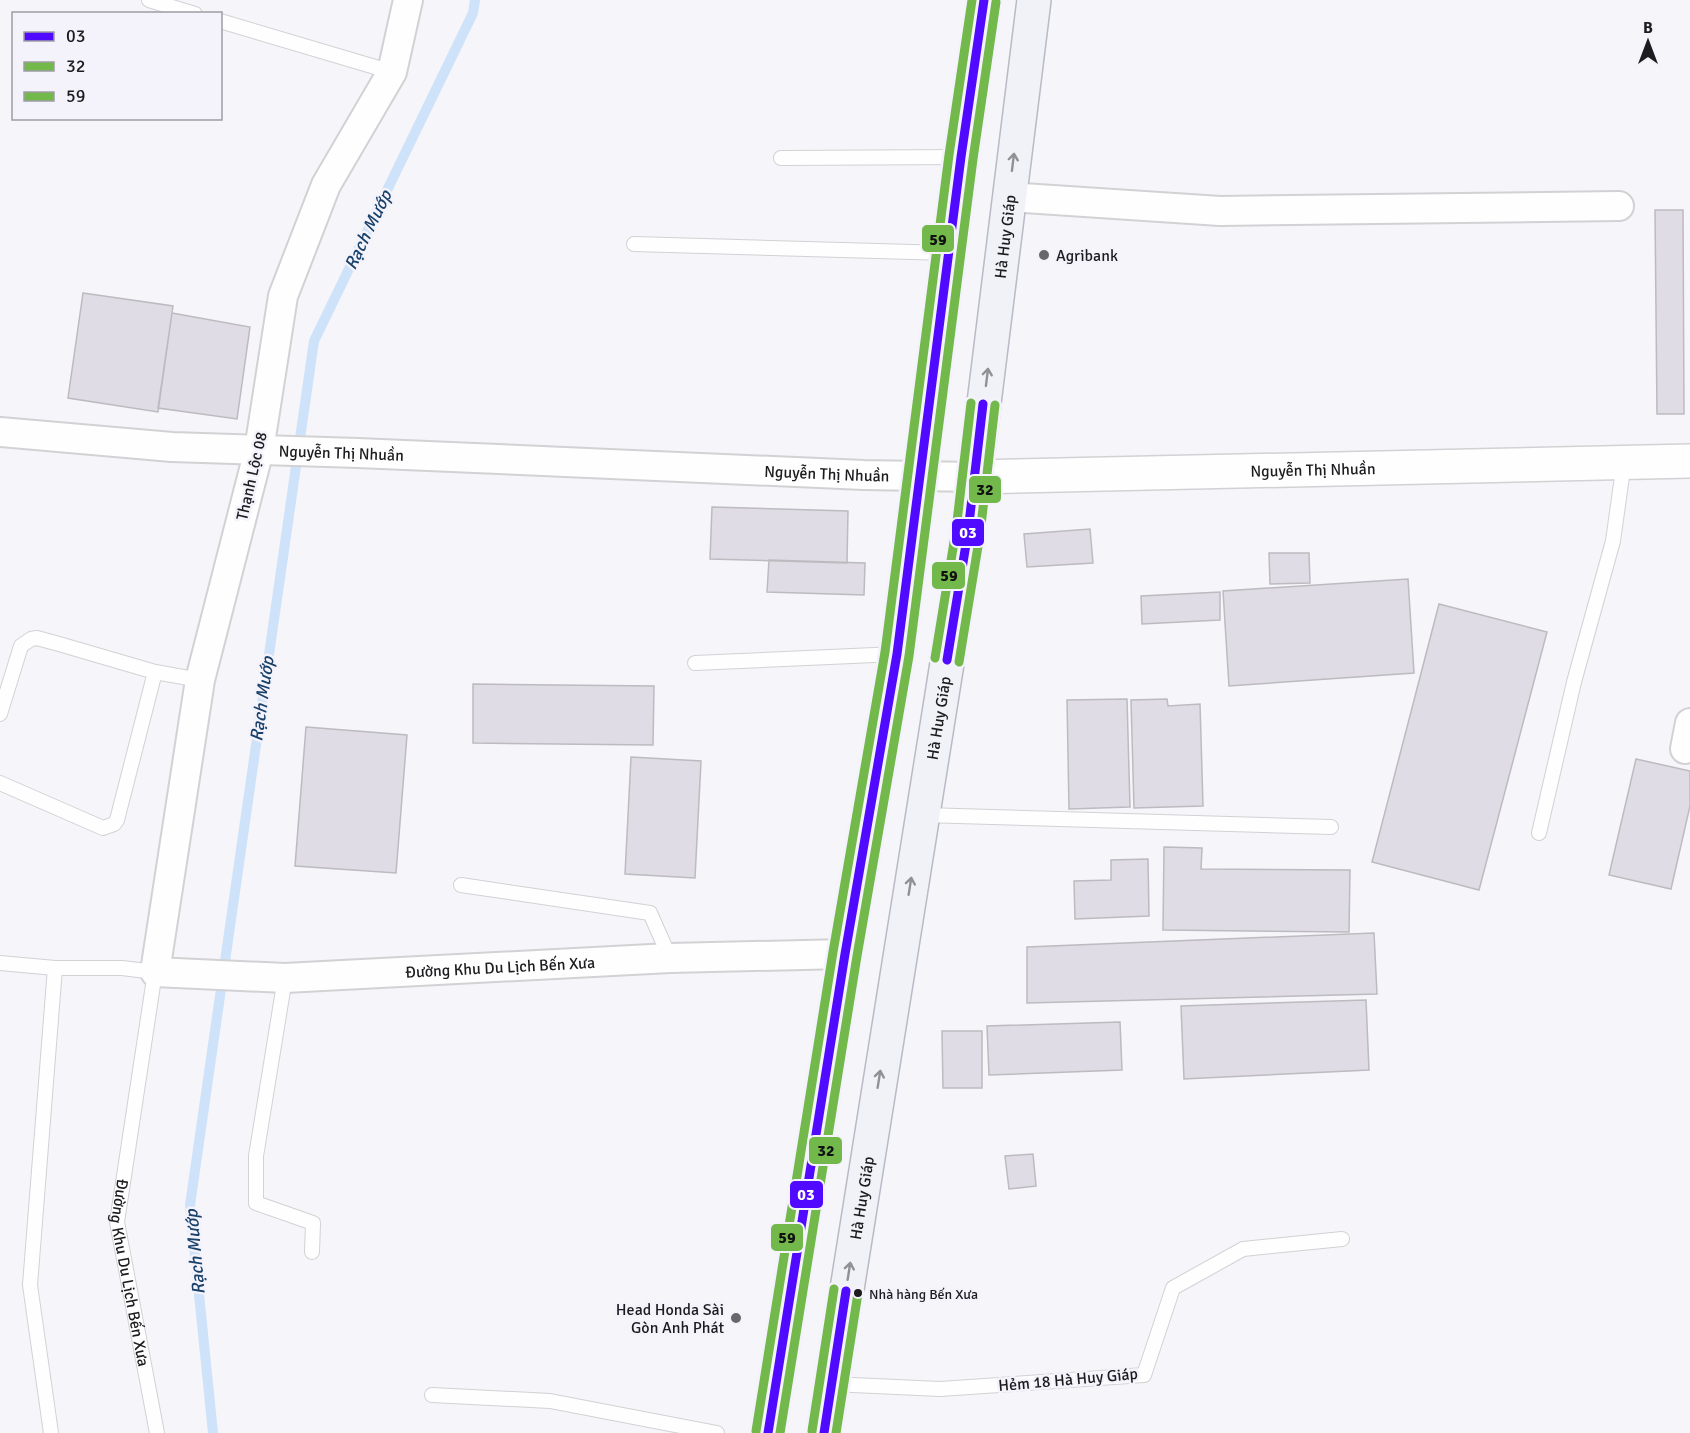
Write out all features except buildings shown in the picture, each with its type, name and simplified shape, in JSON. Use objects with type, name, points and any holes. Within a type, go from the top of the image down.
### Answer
[{"type":"main road","points":[[768,1433],[845,954],[897,654],[948,253],[984,0]]},
{"type":"main road","name":"Hà Huy Giáp","points":[[824,1433],[921,814],[968,532],[1034,0]]},
{"type":"street","name":"Thạnh Lộc 08","points":[[155,972],[200,680],[259,450],[283,296],[326,185],[392,72],[408,0]]},
{"type":"street","points":[[1009,197],[1220,212],[1619,206]]},
{"type":"street","name":"Nguyễn Thị Nhuần","points":[[0,432],[172,447],[974,477],[1690,461]]},
{"type":"street","name":"Đường Khu Du Lịch Bến Xưa","points":[[155,972],[285,978],[670,958],[845,954]]},
{"type":"lane","points":[[149,0],[188,12]]},
{"type":"lane","points":[[222,22],[392,72]]},
{"type":"lane","points":[[781,158],[961,157]]},
{"type":"lane","points":[[634,244],[948,253]]},
{"type":"lane","points":[[1539,832],[1574,682],[1613,541],[1624,462]]},
{"type":"lane","points":[[0,714],[21,645],[31,639],[48,641],[155,672],[200,680]]},
{"type":"lane","points":[[695,663],[897,654]]},
{"type":"lane","points":[[0,783],[104,828],[114,824],[117,820],[155,672]]},
{"type":"lane","points":[[921,814],[1331,827]]},
{"type":"lane","points":[[460,885],[650,913],[670,958]]},
{"type":"lane","name":"Đường Khu Du Lịch Bến Xưa","points":[[0,963],[55,968],[122,968],[155,972],[117,1222],[157,1433]]},
{"type":"lane","points":[[51,1433],[30,1285],[55,968]]},
{"type":"lane","points":[[285,978],[256,1156],[256,1203],[312,1223],[312,1252]]},
{"type":"lane","name":"Hẻm 18 Hà Huy Giáp","points":[[831,1384],[940,1389],[1143,1375],[1173,1287],[1243,1249],[1342,1239]]},
{"type":"lane","points":[[432,1395],[550,1401],[717,1433]]},
{"type":"waterway","name":"Rạch Mướp","points":[[213,1433],[190,1205],[314,341],[473,13],[475,0]]},
{"type":"transit line","name":"59","points":[[756,1431],[833,952],[885,652],[949,155],[972,0]]},
{"type":"transit line","name":"03","points":[[768,1433],[845,954],[897,654],[961,157],[984,0]]},
{"type":"transit line","name":"32","points":[[780,1433],[857,956],[909,656],[973,159],[996,2]]},
{"type":"transit line","name":"59","points":[[935,658],[956,530],[971,403]]},
{"type":"transit line","name":"03","points":[[947,660],[968,532],[983,404]]},
{"type":"transit line","name":"32","points":[[959,662],[980,534],[995,405]]},
{"type":"transit line","name":"59","points":[[812,1431],[834,1289]]},
{"type":"transit line","name":"03","points":[[824,1433],[846,1291]]},
{"type":"transit line","name":"32","points":[[836,1433],[858,1293]]},
{"type":"place","name":"Agribank","points":[[1044,255]]},
{"type":"place","name":"Nhà hàng Bến Xưa","points":[[858,1293]]},
{"type":"place","name":"Head Honda Sài Gòn Anh Phát","points":[[736,1318]]}]
